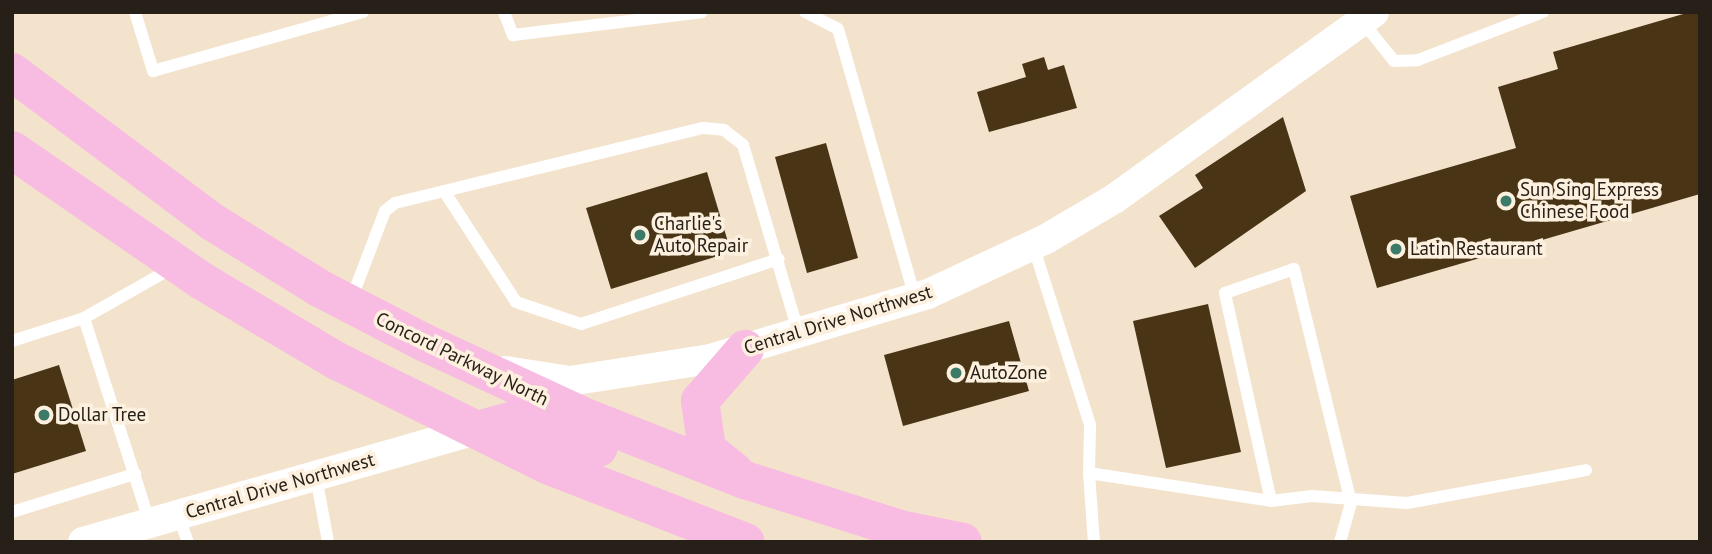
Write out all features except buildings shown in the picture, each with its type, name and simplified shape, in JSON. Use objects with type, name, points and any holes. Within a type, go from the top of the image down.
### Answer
[{"type":"highway","name":"Concord Parkway North","points":[[12,72],[211,221],[350,304],[477,367],[745,480],[900,529],[962,542]]},
{"type":"highway","points":[[12,150],[178,265],[337,361],[477,430],[688,527],[746,542]]},
{"type":"highway","points":[[745,349],[710,383],[700,413],[707,449],[745,480]]},
{"type":"highway","points":[[477,430],[514,420],[765,509],[900,529]]},
{"type":"street","name":"Central Drive Northwest","points":[[477,367],[570,381],[745,349],[915,298],[1033,245],[1114,199],[1368,16]]},
{"type":"street","name":"Central Drive Northwest","points":[[83,542],[172,527],[316,476],[477,430]]},
{"type":"lane","points":[[135,12],[153,71],[363,12]]},
{"type":"lane","points":[[504,12],[513,36],[702,12]]},
{"type":"lane","points":[[805,12],[838,29],[915,298]]},
{"type":"lane","points":[[1368,16],[1394,61],[1418,60],[1544,12]]},
{"type":"lane","points":[[350,304],[385,211],[395,203],[703,128],[724,130],[743,145],[779,259],[799,334]]},
{"type":"lane","points":[[444,191],[516,302],[581,324],[779,259]]},
{"type":"lane","points":[[1033,245],[1090,425],[1089,473],[1094,542]]},
{"type":"lane","points":[[12,341],[84,318],[178,265]]},
{"type":"lane","points":[[1271,501],[1225,293],[1294,268],[1352,503],[1340,542]]},
{"type":"lane","points":[[84,318],[135,474],[172,527]]},
{"type":"lane","points":[[1089,473],[1271,501],[1312,496],[1352,503],[1407,503],[1586,470]]},
{"type":"lane","points":[[12,512],[135,474]]},
{"type":"lane","points":[[316,476],[328,542]]},
{"type":"place","name":"Sun Sing Express Chinese Food","points":[[1506,201]]},
{"type":"place","name":"Charlie's Auto Repair","points":[[640,235]]},
{"type":"place","name":"Latin Restaurant","points":[[1396,249]]},
{"type":"place","name":"AutoZone","points":[[956,373]]},
{"type":"place","name":"Dollar Tree","points":[[44,415]]}]
